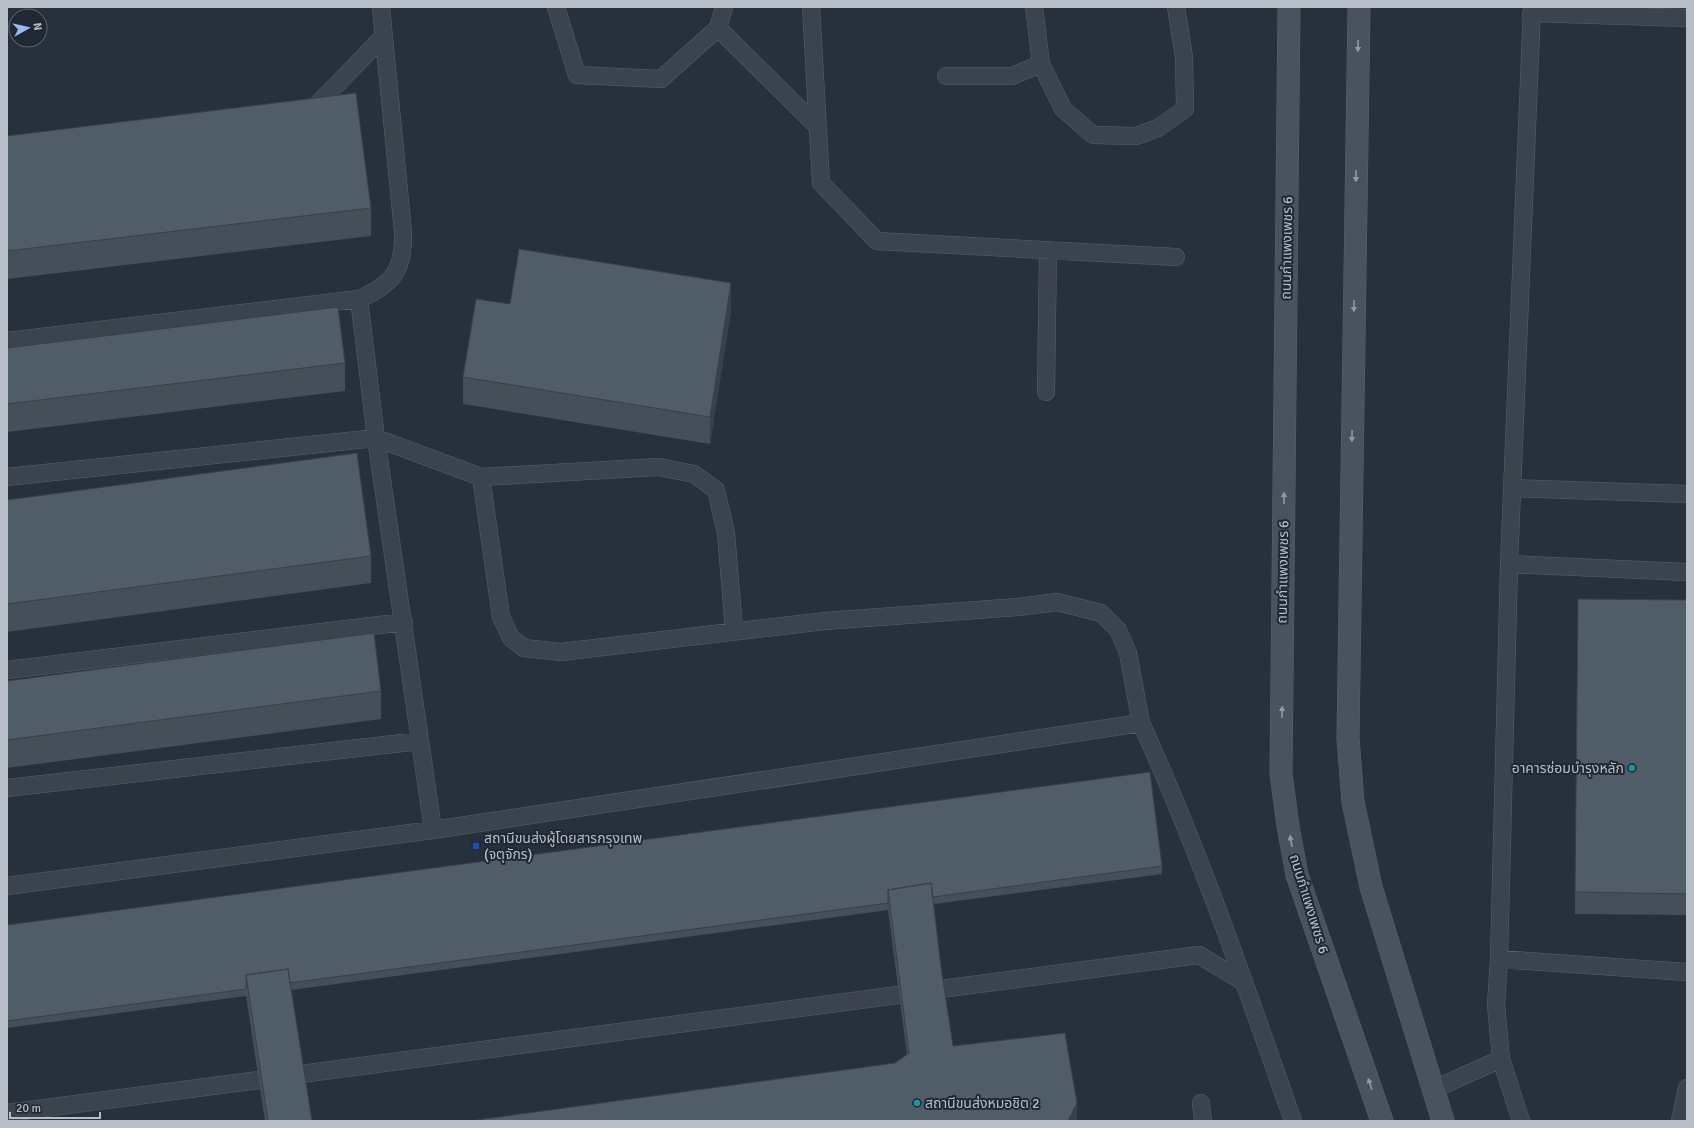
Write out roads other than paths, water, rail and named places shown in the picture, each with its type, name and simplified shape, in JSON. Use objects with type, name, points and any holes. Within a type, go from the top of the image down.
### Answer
[{"type":"street","name":"ถนนกำแพงเพชร 6","points":[[1289,7],[1281,774],[1288,826],[1297,875],[1382,1121]]},
{"type":"street","points":[[1358,7],[1348,738],[1353,802],[1371,886],[1432,1090],[1443,1121]]},
{"type":"lane","points":[[7,342],[359,299],[378,291],[390,280],[400,267],[404,250],[381,7]]},
{"type":"lane","points":[[556,7],[577,75],[661,79],[718,28],[724,7]]},
{"type":"lane","points":[[811,7],[821,183],[877,241],[1176,257]]},
{"type":"lane","points":[[1034,7],[1041,64],[1063,109],[1092,135],[1136,136],[1158,128],[1185,109],[1184,57],[1176,7]]},
{"type":"lane","points":[[1521,1121],[1501,1059],[1496,1005],[1499,959],[1509,564],[1532,10],[1687,18]]},
{"type":"lane","points":[[718,28],[818,127]]},
{"type":"lane","points":[[299,124],[384,36]]},
{"type":"lane","points":[[946,76],[1012,76],[1041,64]]},
{"type":"lane","points":[[1046,392],[1048,250]]},
{"type":"lane","points":[[359,299],[376,438],[404,622],[432,830]]},
{"type":"lane","points":[[7,477],[376,438],[481,477],[659,467],[694,474],[716,490],[726,533],[734,630]]},
{"type":"lane","points":[[481,477],[501,617],[511,638],[524,648],[561,652],[734,630],[1057,602],[1101,613],[1118,630],[1128,653],[1141,723],[1163,769],[1244,982],[1293,1121]]},
{"type":"lane","points":[[1512,488],[1687,494]]},
{"type":"lane","points":[[1509,564],[1687,572]]},
{"type":"lane","points":[[7,670],[404,622]]},
{"type":"lane","points":[[7,886],[432,830],[1141,723]]},
{"type":"lane","points":[[7,788],[420,741]]},
{"type":"lane","points":[[941,989],[1199,955],[1244,982]]},
{"type":"lane","points":[[1499,959],[1687,972]]},
{"type":"lane","points":[[301,1074],[898,995]]},
{"type":"lane","points":[[1432,1090],[1501,1059]]},
{"type":"lane","points":[[7,1113],[258,1080]]},
{"type":"lane","points":[[1680,1121],[1687,1088]]},
{"type":"lane","points":[[1201,1103],[1203,1121]]},
{"type":"place","name":"อาคารซ่อมบำรุงหลัก","points":[[1632,768]]},
{"type":"place","name":"สถานีขนส่งผู้โดยสารกรุงเทพ (จตุจักร)","points":[[476,846]]},
{"type":"place","name":"สถานีขนส่งหมอชิต 2","points":[[917,1103]]}]
